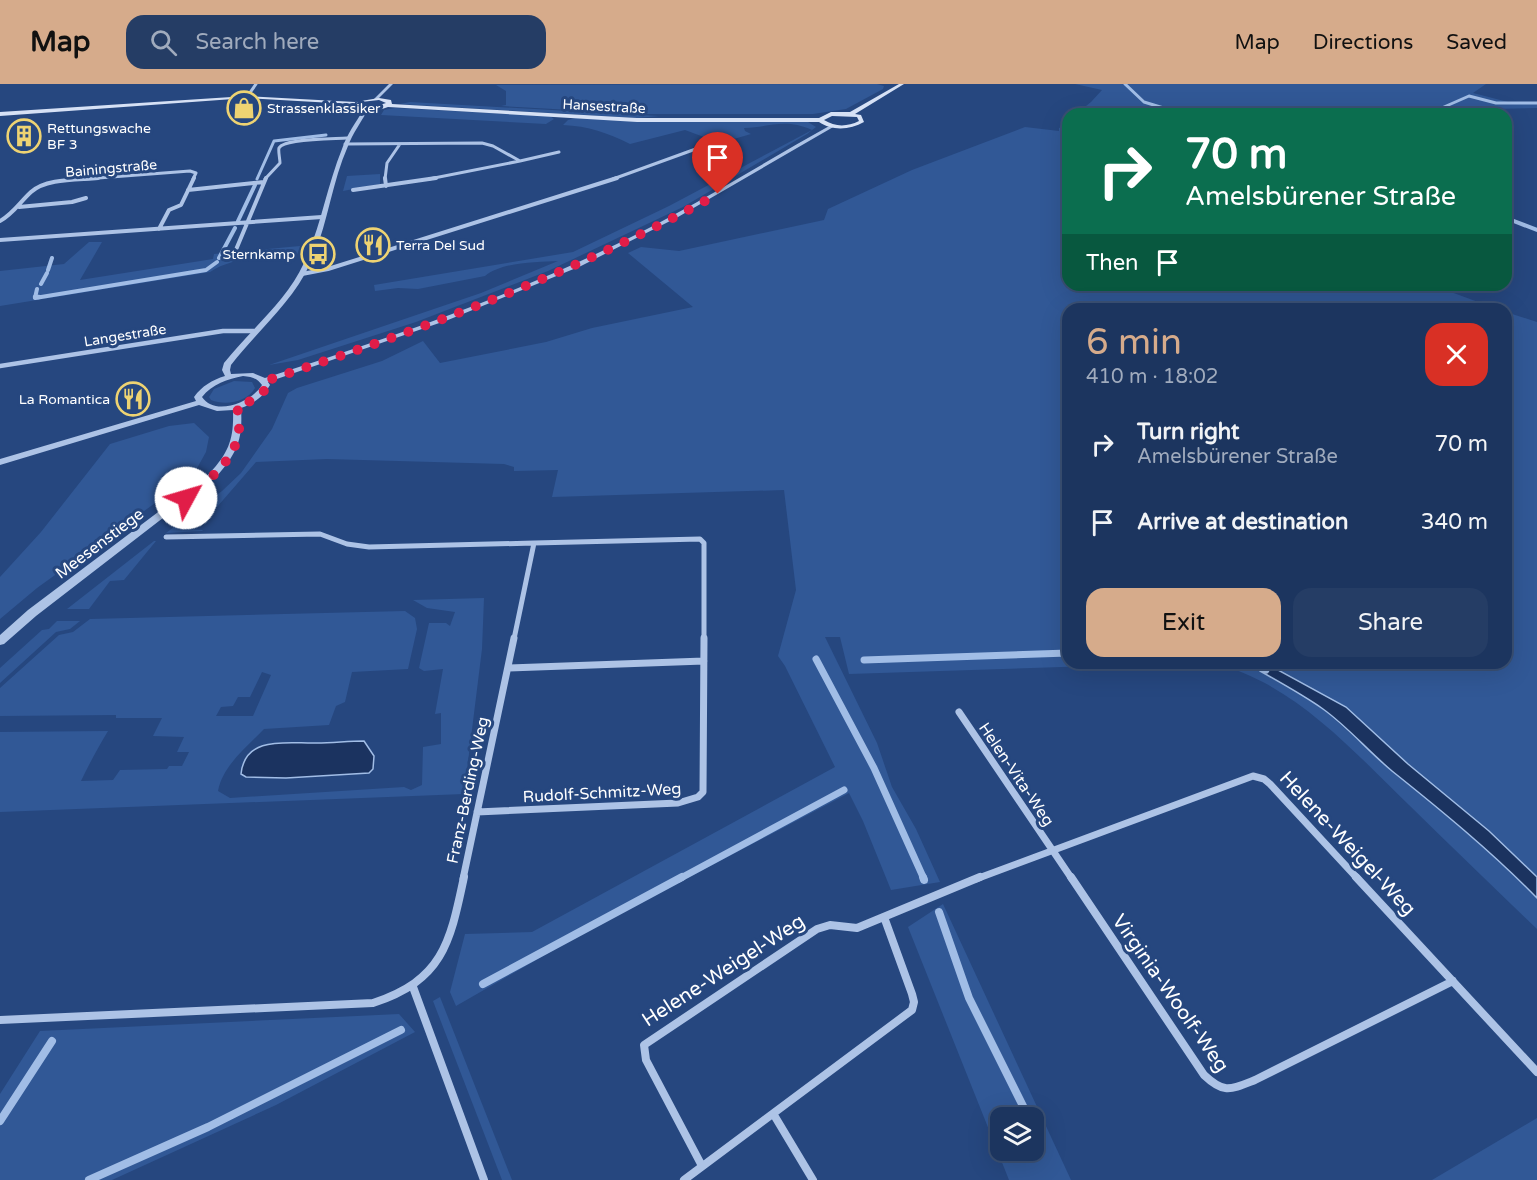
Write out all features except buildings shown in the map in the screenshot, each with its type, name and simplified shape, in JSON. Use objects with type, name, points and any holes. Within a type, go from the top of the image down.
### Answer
[{"type":"main road","points":[[851,114],[902,84]]},
{"type":"main road","points":[[0,114],[247,98],[353,103],[375,99]]},
{"type":"main road","name":"Hansestraße","points":[[375,99],[389,101],[388,105]]},
{"type":"main road","points":[[353,103],[352,108],[366,110]]},
{"type":"main road","name":"Hansestraße","points":[[366,110],[388,105],[637,120],[820,120]]},
{"type":"main road","points":[[831,114],[851,114],[861,118],[862,122],[849,126],[833,126],[820,120],[831,114]]},
{"type":"street","points":[[247,98],[256,84]]},
{"type":"street","points":[[375,99],[391,84]]},
{"type":"street","points":[[229,377],[227,364],[289,294],[302,274],[311,255],[346,141],[366,110]]},
{"type":"street","points":[[200,402],[198,397],[201,391],[218,380],[251,375],[265,381],[404,335],[570,268],[693,208],[833,126]]},
{"type":"street","points":[[235,252],[264,182],[280,163],[279,149],[287,142],[488,144],[520,161]]},
{"type":"street","points":[[386,186],[384,175],[386,164],[400,144]]},
{"type":"street","points":[[302,274],[360,259],[609,181],[704,146]]},
{"type":"street","points":[[353,190],[386,186],[559,152]]},
{"type":"street","name":"Bainingstraße","points":[[0,221],[11,217],[34,187],[86,178],[190,171],[196,173],[188,190]]},
{"type":"street","points":[[159,229],[169,210],[181,205],[188,190],[264,182]]},
{"type":"street","name":"Bainingstraße","points":[[18,207],[72,202],[86,198]]},
{"type":"street","points":[[0,240],[76,232],[247,224],[322,217]]},
{"type":"street","name":"Langestraße","points":[[0,366],[223,332],[254,331]]},
{"type":"street","points":[[0,462],[200,402],[215,408],[237,406],[257,398],[264,391],[265,381]]},
{"type":"street","name":"Meesenstiege","points":[[0,641],[32,613],[213,475],[237,441],[240,427],[237,406]]},
{"type":"street","points":[[166,537],[320,534],[347,544],[369,547],[534,543]]},
{"type":"street","name":"Rudolf-Schmitz-Weg","points":[[477,812],[678,803],[698,797],[703,792],[705,547],[700,539],[534,543]]},
{"type":"street","name":"Franz-Berding-Weg","points":[[0,1020],[373,1003],[413,987],[431,970],[449,940],[453,928],[534,543]]},
{"type":"street","points":[[509,668],[704,661]]},
{"type":"street","name":"Helen-Vita-Weg","points":[[959,712],[1052,850]]},
{"type":"street","name":"Helene-Weigel-Weg","points":[[702,1166],[646,1059],[644,1045],[650,1039],[817,929],[830,925],[858,928],[944,891],[1245,778],[1258,776],[1270,784],[1537,1072]]},
{"type":"street","name":"Virginia-Woolf-Weg","points":[[1052,850],[1204,1075],[1218,1088],[1232,1089],[1255,1080],[1453,981]]},
{"type":"street","points":[[684,1180],[912,1010],[914,1002],[912,994],[884,918]]},
{"type":"street","points":[[413,987],[484,1180]]},
{"type":"street","points":[[774,1115],[813,1180]]},
{"type":"shaded area","points":[[877,84],[884,86],[883,89],[846,109],[813,114],[643,114],[501,106],[506,105],[506,91],[496,85]]},
{"type":"shaded area","points":[[1075,84],[1486,84],[1473,93],[1508,102],[1537,102],[1537,108],[1084,108],[1102,90]]},
{"type":"shaded area","points":[[410,102],[659,116],[637,118],[400,104]]},
{"type":"shaded area","points":[[395,108],[550,116],[554,119],[546,124],[381,115],[384,110]]},
{"type":"shaded area","points":[[575,118],[808,122],[816,127],[807,134],[683,207],[548,271],[416,322],[298,360],[269,365],[481,293],[558,261],[510,265],[485,276],[418,289],[398,288],[375,291],[374,285],[573,252],[669,206],[812,130],[794,124],[744,128],[751,134],[720,143],[685,130],[630,144],[598,131],[563,125]]},
{"type":"shaded area","points":[[1025,127],[1059,131],[1062,127],[1062,291],[1448,291],[1481,303],[1062,303],[1062,667],[849,674],[840,637],[825,637],[877,743],[892,787],[916,829],[940,882],[891,890],[849,793],[578,936],[456,1006],[450,992],[465,934],[532,932],[835,767],[778,656],[796,590],[784,490],[552,497],[558,470],[514,471],[514,467],[504,464],[327,459],[256,462],[217,507],[203,509],[190,529],[202,531],[166,533],[222,491],[241,473],[272,429],[288,393],[297,388],[382,361],[423,341],[440,363],[546,342],[592,328],[693,307],[628,253],[641,247],[679,251],[824,220],[828,209],[912,170]]},
{"type":"shaded area","points":[[380,174],[380,184],[343,191],[347,176]]},
{"type":"shaded area","points":[[89,242],[102,242],[80,280],[213,259],[214,254],[300,246],[297,255],[241,260],[210,272],[0,306],[0,271],[64,264]]},
{"type":"shaded area","points":[[1512,314],[1537,322],[1537,877],[1489,830],[1408,764],[1346,707],[1274,669],[1512,669]]},
{"type":"shaded area","points":[[234,381],[252,382],[255,388],[247,397],[236,402],[223,403],[211,400],[209,397],[214,389]]},
{"type":"shaded area","points":[[194,423],[209,437],[206,452],[196,470],[183,483],[37,588],[0,619],[0,577],[41,532],[110,444],[169,426]]},
{"type":"shaded area","points":[[156,541],[124,580],[110,581],[89,609],[67,609]]},
{"type":"shaded area","points":[[484,598],[482,649],[464,794],[0,812],[0,732],[108,731],[81,781],[113,780],[120,770],[167,769],[169,766],[182,766],[189,752],[177,752],[184,737],[153,736],[162,718],[116,718],[116,715],[0,716],[0,688],[59,635],[73,632],[90,619],[405,611],[415,618],[417,629],[408,669],[352,672],[345,702],[336,706],[329,725],[264,729],[230,765],[218,791],[230,798],[404,787],[411,790],[422,785],[423,747],[441,744],[441,713],[435,714],[443,669],[424,671],[419,668],[429,623],[446,623],[450,626],[455,612],[427,608],[413,600]],"holes":[[[262,672],[271,675],[253,716],[216,716],[221,707],[233,706],[238,697],[250,697]]]},
{"type":"shaded area","points":[[57,621],[80,621],[70,629],[56,632],[0,683],[0,668],[42,630],[49,629]]},
{"type":"shaded area","points":[[1231,669],[1260,669],[1323,709],[1389,768],[1435,804],[1509,869],[1537,898],[1537,929],[1319,720],[1269,685]]},
{"type":"shaded area","points":[[1260,669],[1276,669],[1346,707],[1408,764],[1489,831],[1537,877],[1537,898],[1485,848],[1392,771],[1332,716]]},
{"type":"shaded area","points":[[364,741],[374,756],[373,769],[369,773],[286,778],[246,777],[241,774],[244,761],[251,752],[270,744]]},
{"type":"shaded area","points":[[943,904],[1037,1107],[990,1107],[990,1132],[908,927]]},
{"type":"shaded area","points":[[440,997],[512,1180],[502,1180],[433,1001]]},
{"type":"shaded area","points":[[399,1014],[415,1032],[276,1105],[112,1180],[0,1180],[0,1094],[40,1031]]},
{"type":"shaded area","points":[[1537,1118],[1537,1180],[1432,1180]]},
{"type":"shaded area","points":[[1044,1122],[1071,1180],[1009,1180],[1001,1161],[1044,1161]]},
{"type":"waterway","points":[[1125,84],[1144,102],[1164,108]]},
{"type":"waterway","points":[[1442,108],[1469,96],[1496,103],[1537,103]]},
{"type":"waterway","points":[[257,179],[274,141],[326,135]]},
{"type":"waterway","points":[[238,221],[255,185]]},
{"type":"waterway","points":[[1512,220],[1537,230]]},
{"type":"waterway","points":[[219,258],[235,228]]},
{"type":"waterway","points":[[48,270],[52,258]]},
{"type":"waterway","points":[[35,297],[206,270],[217,262]]},
{"type":"waterway","points":[[41,284],[47,273]]},
{"type":"waterway","points":[[35,297],[37,289]]},
{"type":"waterway","points":[[864,660],[1062,653]]},
{"type":"waterway","points":[[816,659],[874,768],[924,879]]},
{"type":"waterway","points":[[679,879],[844,790]]},
{"type":"waterway","points":[[483,984],[682,877]]},
{"type":"waterway","points":[[939,912],[969,998],[1024,1107]]},
{"type":"waterway","points":[[89,1180],[208,1127],[401,1030]]},
{"type":"waterway","points":[[0,1121],[52,1041]]},
{"type":"place","name":"Strassenklassiker","points":[[244,108]]},
{"type":"place","name":"Rettungswache BF 3","points":[[24,136]]},
{"type":"place","name":"Terra Del Sud","points":[[373,245]]},
{"type":"place","name":"Sternkamp","points":[[318,254]]},
{"type":"place","name":"La Romantica","points":[[133,399]]},
{"type":"route","points":[[186,498],[222,466],[237,441],[240,427],[237,406],[257,398],[264,391],[265,381],[404,335],[530,286],[621,245],[718,194]]}]
